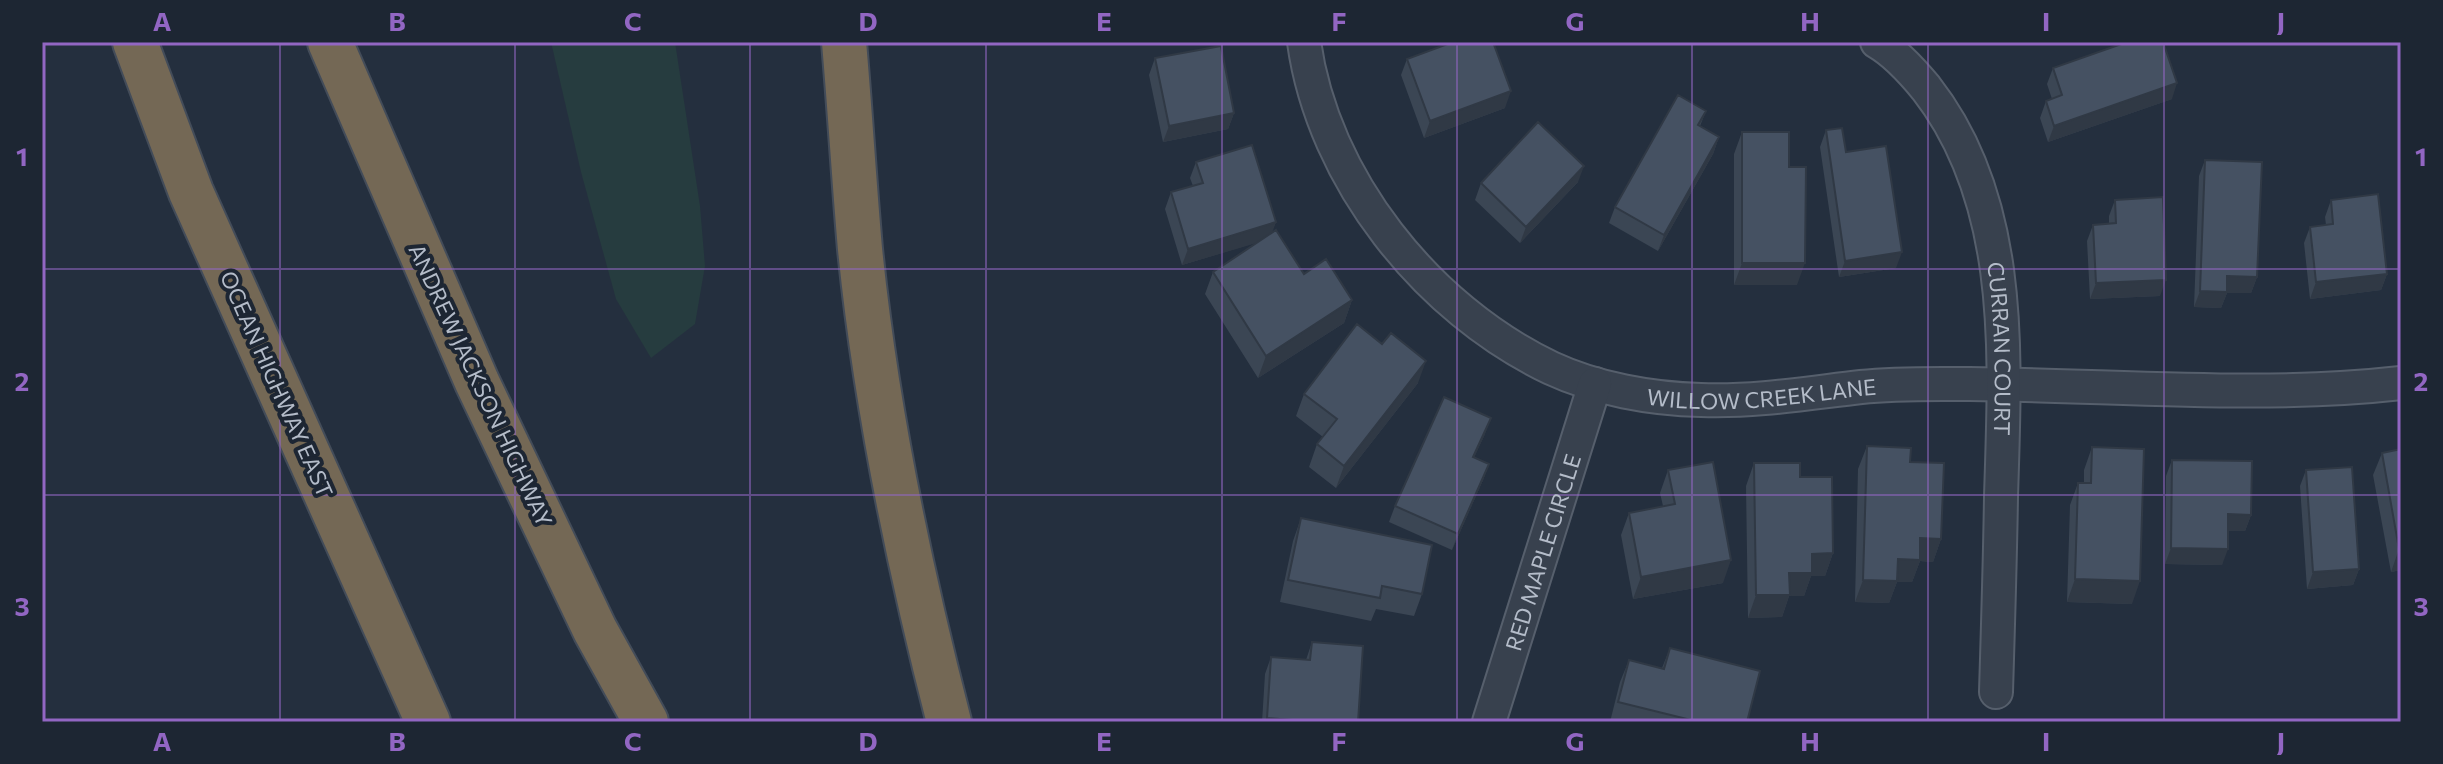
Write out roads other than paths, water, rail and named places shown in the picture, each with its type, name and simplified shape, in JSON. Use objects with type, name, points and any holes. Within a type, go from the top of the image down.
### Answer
[{"type":"highway","name":"OCEAN HIGHWAY EAST","points":[[135,42],[191,192],[428,722]]},
{"type":"highway","name":"ANDREW JACKSON HIGHWAY","points":[[330,42],[483,396],[595,630],[646,722]]},
{"type":"highway","points":[[844,42],[860,249],[874,356],[900,507],[949,722]]},
{"type":"street","name":"WILLOW CREEK LANE","points":[[1304,42],[1320,112],[1343,166],[1377,219],[1413,265],[1456,306],[1512,346],[1552,368],[1595,384],[1699,400],[1751,400],[1913,384],[2270,390],[2342,389],[2401,383]]},
{"type":"street","name":"CURRAN COURT","points":[[1877,42],[1912,71],[1943,109],[1983,201],[1997,264],[2004,384],[1996,692]]},
{"type":"street","name":"RED MAPLE CIRCLE","points":[[1489,722],[1595,384]]}]
